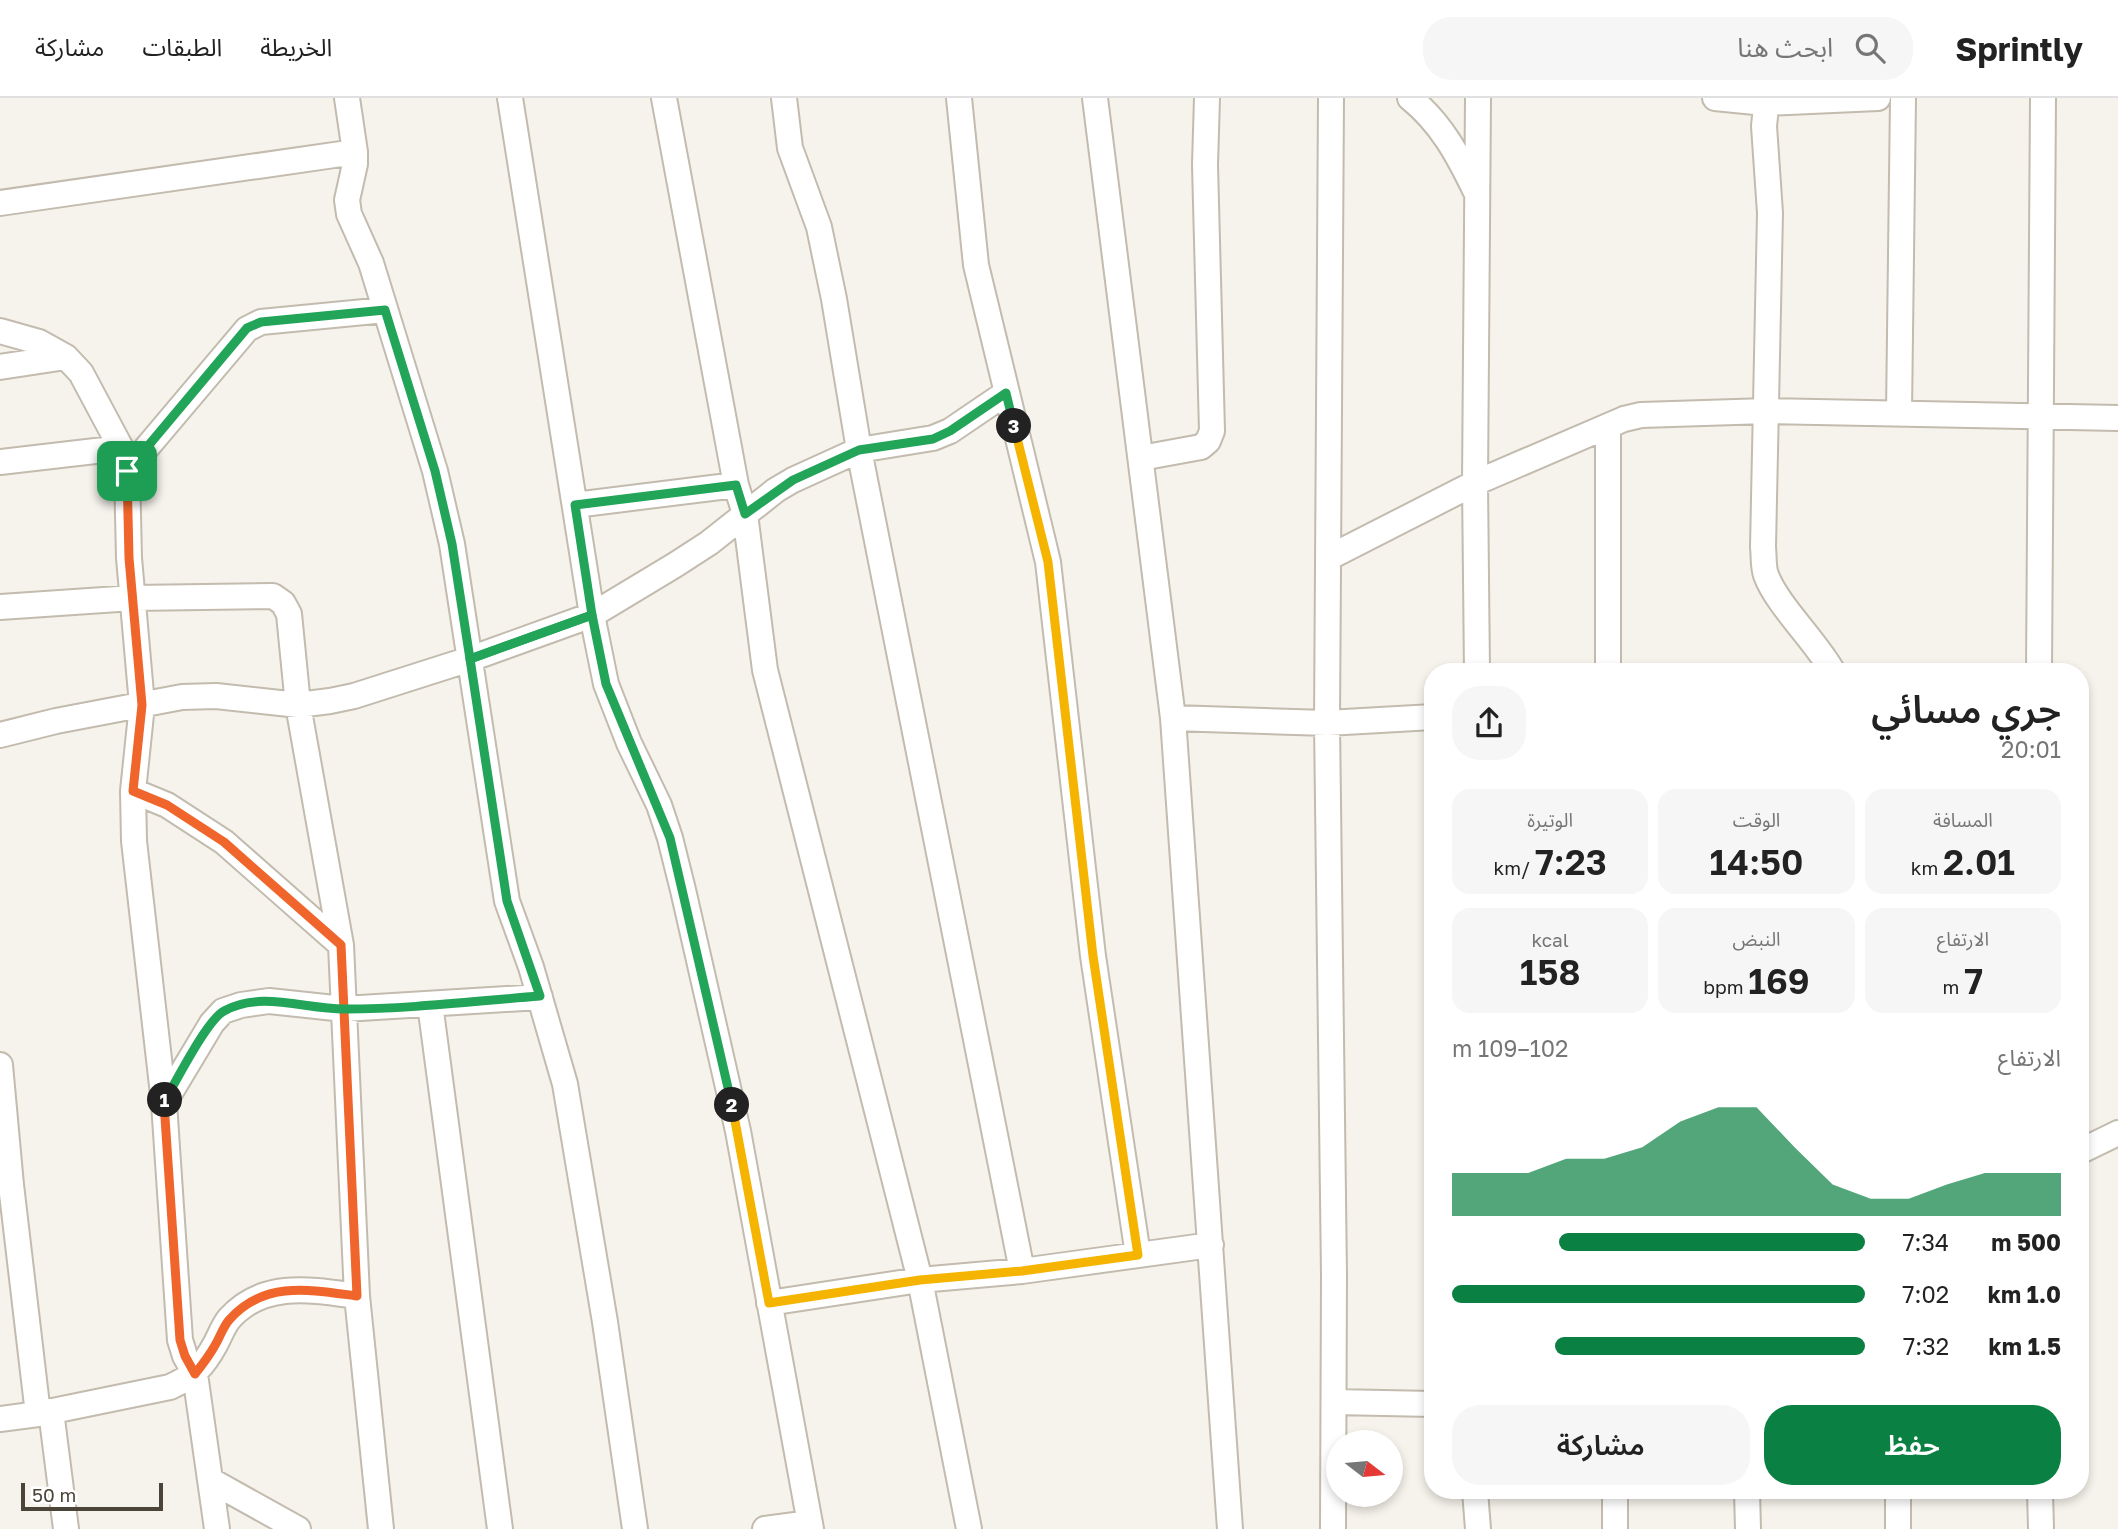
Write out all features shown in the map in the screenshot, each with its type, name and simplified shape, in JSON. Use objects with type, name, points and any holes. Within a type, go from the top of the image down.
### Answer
[{"type":"street","points":[[347,98],[355,152],[347,200],[349,214],[371,263],[435,471],[452,544],[507,901],[540,996],[565,1084],[605,1322],[635,1529]]},
{"type":"street","points":[[510,98],[592,615],[606,684],[670,838],[738,1131],[810,1526],[765,1529]]},
{"type":"street","points":[[784,98],[790,149],[819,228],[826,260],[859,450],[1022,1271]]},
{"type":"street","points":[[959,98],[976,265],[1048,562],[1093,956],[1138,1255]]},
{"type":"street","points":[[1095,98],[1173,718],[1230,1529]]},
{"type":"street","points":[[1141,458],[1201,447],[1208,441],[1212,431],[1205,165],[1207,98]]},
{"type":"street","points":[[1331,98],[1327,723],[1334,1275],[1333,1529]]},
{"type":"street","points":[[1410,98],[1438,124],[1456,151],[1477,194]]},
{"type":"street","points":[[1477,663],[1475,483],[1478,98]]},
{"type":"street","points":[[1715,98],[1878,98]]},
{"type":"street","points":[[1899,413],[1903,98]]},
{"type":"street","points":[[2039,663],[2043,98]]},
{"type":"street","points":[[1766,100],[1764,126],[1770,213],[1763,547],[1766,574],[1774,591],[1828,663]]},
{"type":"street","points":[[669,101],[736,485],[745,514],[765,670],[920,1280],[969,1529]]},
{"type":"street","points":[[0,202],[355,152]]},
{"type":"street","points":[[0,462],[124,459],[247,328],[261,322],[385,310]]},
{"type":"street","points":[[0,331],[39,342],[66,357],[82,373],[124,459],[129,558],[142,705],[133,791],[134,841],[164,1103],[180,1340],[195,1374],[217,1529]]},
{"type":"street","points":[[0,367],[66,357]]},
{"type":"street","points":[[0,735],[56,721],[182,697],[216,696],[298,705],[354,695],[470,659],[592,615],[709,543],[793,480],[859,450],[933,439],[950,431],[1006,393]]},
{"type":"street","points":[[1328,558],[1475,483],[1624,419],[1642,415],[1767,411],[2118,418]]},
{"type":"street","points":[[1608,427],[1608,663]]},
{"type":"street","points":[[575,505],[736,485]]},
{"type":"street","points":[[0,607],[132,598],[272,596],[283,603],[289,614],[298,705],[341,945],[357,1296],[381,1529]]},
{"type":"street","points":[[1173,718],[1327,723],[1424,718]]},
{"type":"street","points":[[133,791],[176,810],[224,842],[341,945]]},
{"type":"street","points":[[164,1103],[212,1023],[223,1011],[241,1005],[269,1001],[344,1010],[540,996]]},
{"type":"street","points":[[430,1004],[500,1529]]},
{"type":"street","points":[[0,1065],[6,1185],[65,1529]]},
{"type":"street","points":[[2089,1147],[2118,1133]]},
{"type":"street","points":[[769,1303],[920,1280],[1022,1271],[1211,1245]]},
{"type":"street","points":[[0,1419],[45,1413],[170,1387],[195,1374],[229,1319],[247,1304],[278,1290],[310,1290],[357,1296]]},
{"type":"street","points":[[1334,1402],[1424,1404]]},
{"type":"street","points":[[210,1480],[298,1529]]},
{"type":"street","points":[[1476,1499],[1478,1529]]},
{"type":"street","points":[[1615,1499],[1615,1529]]},
{"type":"street","points":[[1748,1499],[1748,1529]]},
{"type":"street","points":[[1898,1499],[1898,1529]]},
{"type":"street","points":[[2040,1499],[2041,1529]]},
{"type":"route","points":[[127,471],[129,558],[142,705],[133,791],[185,815],[224,842],[341,945],[344,1010],[357,1296],[310,1290],[278,1290],[247,1304],[229,1319],[195,1374],[180,1340],[164,1103],[212,1023],[223,1011],[241,1005],[269,1001],[344,1010],[540,996],[507,901],[470,659],[592,615],[606,684],[629,743],[659,805],[670,838],[738,1131],[769,1303],[920,1280],[1022,1271],[1138,1255],[1093,956],[1054,600],[1048,562],[1006,393],[950,431],[933,439],[859,450],[793,480],[745,514],[736,485],[575,505],[592,615],[531,637],[470,659],[452,544],[435,471],[385,310],[261,322],[247,328],[127,471]]}]
